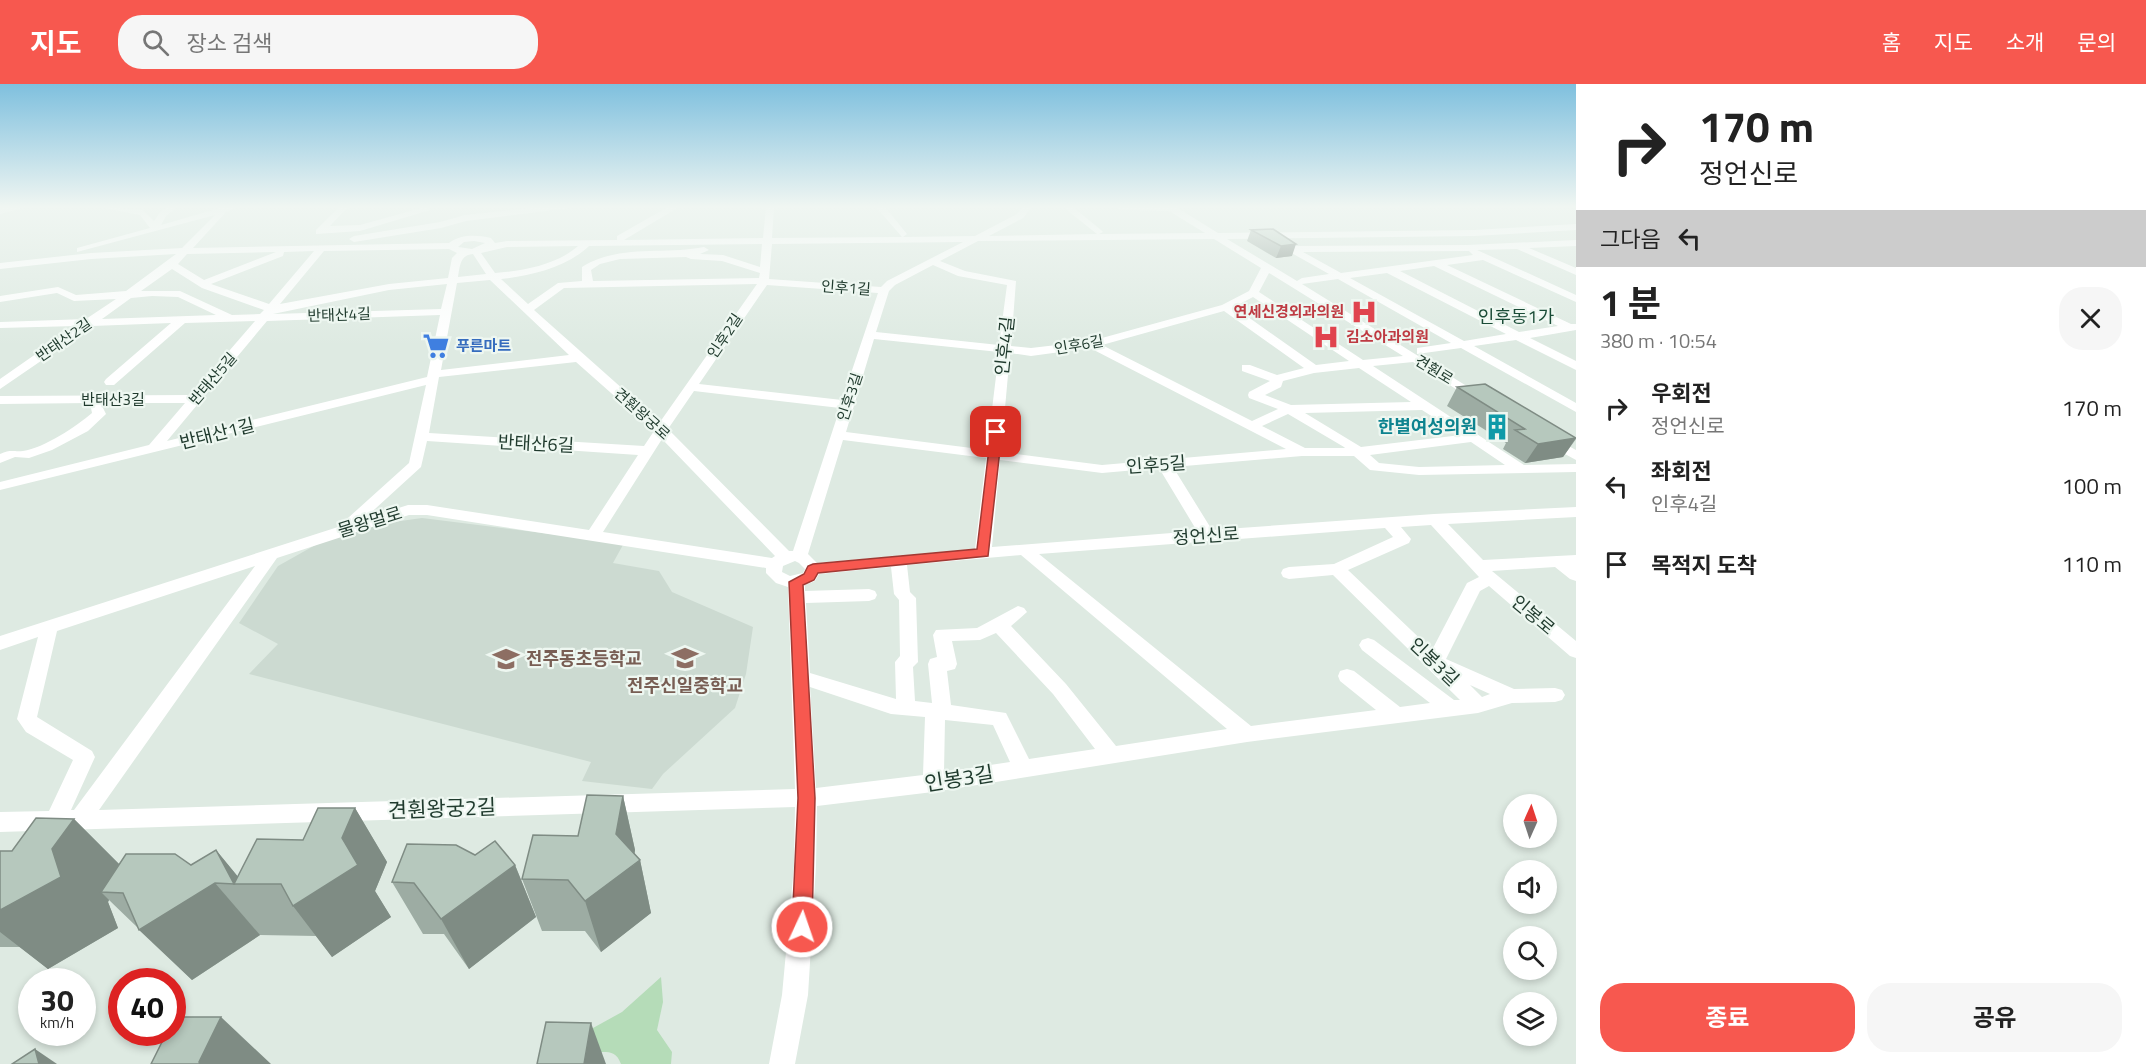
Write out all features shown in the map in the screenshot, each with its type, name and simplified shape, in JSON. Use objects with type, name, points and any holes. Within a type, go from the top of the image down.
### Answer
[{"type":"street","points":[[0,266],[29,264],[82,253]]},
{"type":"street","name":"반태산2길","points":[[0,385],[172,264],[184,253]]},
{"type":"street","points":[[202,284],[288,253]]},
{"type":"street","name":"반태산5길","points":[[152,450],[269,313],[315,253]]},
{"type":"street","points":[[341,531],[417,464],[457,258],[468,253]]},
{"type":"street","name":"견훤왕궁로","points":[[480,253],[493,277],[579,358],[661,430],[786,559]]},
{"type":"street","points":[[172,264],[202,284],[269,313],[389,287],[519,274],[552,264],[576,253]]},
{"type":"street","points":[[681,255],[692,253]]},
{"type":"street","points":[[588,285],[586,269],[595,262],[629,254],[723,258],[765,277],[766,253]]},
{"type":"street","points":[[884,290],[891,283],[948,253]]},
{"type":"street","name":"견훤로","points":[[1246,253],[1266,268],[1418,355],[1490,392]]},
{"type":"street","name":"견훤로","points":[[1255,253],[1418,355],[1492,405]]},
{"type":"street","points":[[1297,253],[1576,408]]},
{"type":"street","points":[[1475,253],[1576,299]]},
{"type":"street","points":[[1531,253],[1576,272]]},
{"type":"street","points":[[1302,281],[1483,257]]},
{"type":"street","name":"인후4길","points":[[931,261],[962,274],[1012,283],[983,553]]},
{"type":"street","points":[[1455,261],[1519,289],[1574,326]]},
{"type":"street","points":[[0,276],[29,264]]},
{"type":"street","points":[[1437,264],[1504,297],[1574,326]]},
{"type":"street","points":[[1562,266],[1576,266]]},
{"type":"street","points":[[1266,268],[1253,293],[1521,469]]},
{"type":"street","points":[[1390,270],[1576,366]]},
{"type":"street","name":"인후1길","points":[[528,309],[562,285],[765,277],[780,284],[884,290]]},
{"type":"street","name":"인후2길","points":[[594,536],[661,430],[765,277]]},
{"type":"street","points":[[1519,289],[1543,285]]},
{"type":"street","name":"반태산2길","points":[[0,299],[58,290],[74,298],[175,294]]},
{"type":"street","name":"인후3길","points":[[786,559],[838,435],[884,290]]},
{"type":"street","name":"인후6길","points":[[870,335],[1031,352],[1092,344],[1226,307],[1253,293]]},
{"type":"street","points":[[138,321],[175,294]]},
{"type":"street","name":"반태산4길","points":[[175,294],[231,318]]},
{"type":"street","points":[[46,324],[86,297]]},
{"type":"street","points":[[1226,307],[1314,369]]},
{"type":"street","name":"반태산4길","points":[[0,325],[231,318],[269,313],[447,312]]},
{"type":"street","points":[[110,382],[183,319]]},
{"type":"street","points":[[1246,368],[1276,379],[1314,369],[1418,355],[1574,326]]},
{"type":"street","points":[[1092,344],[1302,452]]},
{"type":"street","name":"반태산1길","points":[[0,486],[152,450],[434,377],[579,358]]},
{"type":"street","points":[[1276,379],[1277,384],[1254,395],[1289,409],[1349,444],[1375,467],[1419,471],[1576,468]]},
{"type":"street","points":[[691,387],[848,405]]},
{"type":"street","name":"반태산3길","points":[[0,400],[196,399]]},
{"type":"street","name":"반태산3길","points":[[0,409],[29,400]]},
{"type":"street","points":[[0,459],[13,453],[24,455],[46,447],[83,428],[99,414],[95,405],[100,400]]},
{"type":"street","points":[[1250,427],[1289,409],[1423,406]]},
{"type":"street","points":[[1574,440],[1545,431],[1576,456]]},
{"type":"street","name":"인후5길","points":[[838,435],[994,453],[1102,469],[1302,452],[1358,452],[1474,438]]},
{"type":"street","name":"반태산6길","points":[[423,437],[649,451]]},
{"type":"street","points":[[1164,465],[1208,536]]},
{"type":"street","name":"물왕멀로","points":[[0,644],[408,510],[427,510],[594,536],[786,559]]},
{"type":"street","name":"정언신로","points":[[802,583],[898,560],[1434,519],[1576,512]]},
{"type":"street","name":"인봉로","points":[[1434,519],[1484,572],[1576,651]]},
{"type":"street","points":[[1289,573],[1337,569],[1403,539],[1389,523]]},
{"type":"street","points":[[1023,549],[1247,734]]},
{"type":"street","points":[[78,820],[272,554]]},
{"type":"street","points":[[782,1064],[795,995],[802,927],[806,798],[800,677],[802,583],[806,559],[786,559],[774,573],[777,577],[789,582],[802,583],[869,595]]},
{"type":"street","points":[[898,560],[902,594],[906,598],[909,662],[904,662],[906,707]]},
{"type":"street","points":[[1512,696],[1435,662],[1473,587],[1484,572],[1576,560]]},
{"type":"street","points":[[1559,561],[1576,575]]},
{"type":"street","name":"인봉3길","points":[[1337,569],[1478,705]]},
{"type":"street","points":[[933,783],[939,711],[938,664],[948,664],[942,635],[980,634],[1010,617],[1002,628],[1071,700],[1111,755]]},
{"type":"street","points":[[49,628],[27,719],[33,726],[50,734],[85,757],[55,821]]},
{"type":"street","name":"인봉3길","points":[[1368,645],[1450,708]]},
{"type":"street","points":[[1347,676],[1395,715]]},
{"type":"street","points":[[800,677],[891,706],[999,718],[1024,769]]},
{"type":"street","name":"인봉3길","points":[[806,798],[933,783],[1247,734],[1478,705],[1512,696],[1555,695]]},
{"type":"street","name":"견훤왕궁2길","points":[[0,822],[806,798]]},
{"type":"shaded area","name":"전주동초등학교","points":[[422,518],[624,543],[613,563],[659,571],[672,592],[753,627],[746,674],[735,708],[663,774],[652,789],[582,781],[591,762],[249,674],[278,644],[239,623],[278,566],[319,543],[372,525]]},
{"type":"green space","points":[[661,977],[663,1002],[657,1030],[672,1052],[671,1064],[621,1064],[614,1054],[595,1052],[590,1042],[593,1028],[622,1012]]},
{"type":"building","points":[[1485,384],[1576,438],[1538,444],[1515,430],[1525,429],[1457,387]]},
{"type":"building","points":[[587,795],[623,796],[616,834],[640,860],[585,901],[568,880],[522,879],[533,835],[578,836]]},
{"type":"building","points":[[318,808],[355,808],[342,838],[358,865],[293,906],[281,884],[234,884],[257,839],[303,840]]},
{"type":"building","points":[[36,818],[74,819],[52,849],[61,877],[0,910],[0,851],[12,851]]},
{"type":"building","points":[[495,841],[515,865],[441,919],[414,883],[392,882],[407,844],[456,845],[475,855]]},
{"type":"building","points":[[216,850],[234,884],[215,883],[139,930],[123,893],[101,892],[126,854],[175,854],[191,865]]},
{"type":"building","points":[[186,1017],[221,1017],[200,1064],[151,1064],[160,1046],[186,1046]]},
{"type":"building","points":[[546,1022],[591,1023],[584,1064],[537,1064]]},
{"type":"building","points":[[35,1049],[39,1064],[12,1064]]},
{"type":"place","name":"연세신경외과의원","points":[[1364,312]]},
{"type":"place","name":"김소아과의원","points":[[1326,337]]},
{"type":"place","name":"푸른마트","points":[[436,346]]},
{"type":"place","name":"한별여성의원","points":[[1497,427]]},
{"type":"place","name":"전주신일중학교","points":[[685,658]]},
{"type":"place","name":"전주동초등학교","points":[[506,659]]},
{"type":"district","name":"인후동1가","points":[[1516,317]]},
{"type":"route","points":[[802,927],[806,798],[796,582],[809,577],[813,569],[983,553],[996,432]]}]
